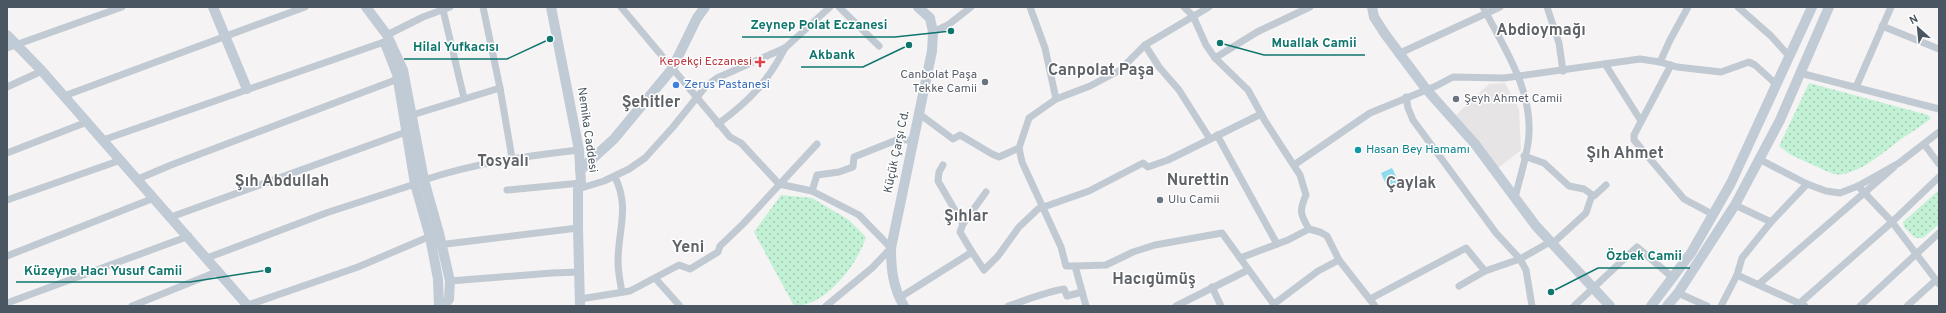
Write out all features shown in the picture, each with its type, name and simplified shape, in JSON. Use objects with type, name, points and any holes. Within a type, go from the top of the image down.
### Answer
[{"type":"main road","points":[[213,7],[247,89]]},
{"type":"main road","points":[[357,7],[385,39],[398,79],[406,132],[436,240],[450,281],[449,299],[444,306]]},
{"type":"main road","points":[[366,7],[403,70],[412,115],[420,182]]},
{"type":"main road","name":"Nemika Caddesi","points":[[551,7],[579,150],[580,170],[578,228],[580,302]]},
{"type":"main road","points":[[580,170],[614,139],[672,69],[705,7]]},
{"type":"main road","points":[[918,7],[930,18],[934,32]]},
{"type":"main road","points":[[1372,7],[1374,17],[1398,54],[1474,144],[1536,226],[1610,306]]},
{"type":"main road","points":[[1667,306],[1678,293],[1735,205],[1780,120],[1829,7]]},
{"type":"main road","points":[[1651,306],[1691,253],[1731,183],[1811,8]]},
{"type":"main road","name":"Küçük Çarşı Cd.","points":[[902,304],[894,283],[891,265],[891,248],[932,51],[934,32]]},
{"type":"main road","points":[[7,35],[11,46],[42,71],[189,236],[248,306]]},
{"type":"main road","points":[[436,240],[439,306]]},
{"type":"street","points":[[11,46],[122,7]]},
{"type":"street","points":[[64,96],[305,7]]},
{"type":"street","points":[[103,140],[385,39],[422,17],[450,7]]},
{"type":"street","points":[[482,7],[500,88],[512,158]]},
{"type":"street","points":[[621,7],[718,124],[730,137],[741,144],[779,184],[812,191],[859,215],[891,248],[872,268],[826,306]]},
{"type":"street","points":[[507,190],[579,186],[615,176],[629,169],[645,158],[673,127],[706,86],[717,78],[785,48],[830,7]]},
{"type":"street","points":[[839,7],[879,46]]},
{"type":"street","points":[[934,32],[948,25],[971,7]]},
{"type":"street","points":[[1030,7],[1046,48],[1056,99]]},
{"type":"street","points":[[1184,7],[1193,16],[1206,45],[1215,58],[1248,90],[1261,114],[1300,174],[1306,195],[1300,208],[1302,216],[1309,229]]},
{"type":"street","points":[[1209,7],[1145,45],[1120,70],[1090,86],[1056,99],[1029,118],[1019,148],[1022,162],[1061,248],[1066,266],[1106,265],[1133,252],[1154,245],[1222,234],[1274,305],[1318,271],[1340,260]]},
{"type":"street","points":[[1215,58],[1257,32],[1310,7]]},
{"type":"street","points":[[1483,7],[1518,76],[1528,112],[1529,134],[1515,198]]},
{"type":"street","points":[[1398,54],[1500,7]]},
{"type":"street","points":[[1547,7],[1558,43],[1563,71]]},
{"type":"street","points":[[1660,62],[1688,7]]},
{"type":"street","points":[[1738,7],[1772,36],[1790,56]]},
{"type":"street","points":[[1856,88],[1890,7]]},
{"type":"street","points":[[443,10],[464,98]]},
{"type":"street","points":[[1882,26],[1939,49]]},
{"type":"street","points":[[1145,45],[1159,67],[1213,137],[1277,244]]},
{"type":"street","points":[[718,124],[741,107],[760,89],[776,67],[785,48]]},
{"type":"street","points":[[1294,166],[1370,113],[1453,77],[1504,78],[1640,60],[1721,72],[1748,62],[1755,65],[1776,84]]},
{"type":"street","points":[[1605,64],[1641,122]]},
{"type":"street","points":[[1671,65],[1634,136],[1634,140],[1684,199],[1712,214]]},
{"type":"street","points":[[7,87],[42,71]]},
{"type":"street","points":[[1800,73],[1939,109]]},
{"type":"street","points":[[138,180],[178,162],[398,79]]},
{"type":"street","points":[[412,115],[500,88]]},
{"type":"street","points":[[1406,97],[1408,108],[1413,120],[1496,233],[1520,259],[1526,270],[1532,306]]},
{"type":"street","points":[[918,113],[953,139],[960,135],[992,154],[999,156],[1019,148]]},
{"type":"street","points":[[986,192],[963,224],[960,232],[984,270],[998,256],[1019,227],[1038,209],[1089,191],[1143,163],[1148,167],[1168,160],[1261,114]]},
{"type":"street","points":[[7,153],[87,122]]},
{"type":"street","points":[[171,217],[406,132]]},
{"type":"street","points":[[1759,284],[1899,163],[1939,132]]},
{"type":"street","points":[[812,191],[817,175],[838,172],[853,167],[854,157],[899,139],[914,141]]},
{"type":"street","points":[[580,302],[630,291],[679,265],[690,270],[718,252],[720,246],[743,224],[817,144]]},
{"type":"street","points":[[1924,144],[1939,164]]},
{"type":"street","points":[[207,258],[326,213],[451,171],[512,158],[579,150]]},
{"type":"street","points":[[1524,156],[1544,164],[1569,186],[1584,189],[1594,196],[1598,194],[1606,185]]},
{"type":"street","points":[[1759,159],[1807,184],[1826,191],[1840,193],[1858,186],[1899,163]]},
{"type":"street","points":[[7,200],[121,160]]},
{"type":"street","points":[[943,165],[938,181],[963,224]]},
{"type":"street","points":[[615,176],[621,191],[624,208],[618,262],[622,292]]},
{"type":"street","points":[[1737,275],[1802,305],[1939,177]]},
{"type":"street","points":[[1721,306],[1737,275],[1742,258],[1771,222],[1807,184]]},
{"type":"street","points":[[1858,186],[1892,222],[1937,282],[1907,306]]},
{"type":"street","points":[[1459,286],[1485,271],[1520,259],[1551,243],[1586,213],[1592,195]]},
{"type":"street","points":[[7,256],[154,198]]},
{"type":"street","points":[[1735,205],[1771,222]]},
{"type":"street","points":[[248,306],[436,240],[578,228]]},
{"type":"street","points":[[1240,258],[1277,244],[1309,229],[1320,232],[1327,236],[1340,260],[1375,306]]},
{"type":"street","points":[[1860,306],[1916,253],[1939,234]]},
{"type":"street","points":[[7,303],[189,236]]},
{"type":"street","points":[[1574,306],[1637,247],[1672,277]]},
{"type":"street","points":[[1370,299],[1466,248],[1485,271]]},
{"type":"street","points":[[902,304],[972,252]]},
{"type":"street","points":[[1075,266],[1086,306]]},
{"type":"street","points":[[1180,305],[1212,287],[1248,270]]},
{"type":"street","points":[[132,306],[219,271]]},
{"type":"street","points":[[450,281],[580,272]]},
{"type":"street","points":[[654,278],[680,306]]},
{"type":"street","points":[[1212,287],[1221,306]]},
{"type":"street","points":[[1008,306],[1035,298],[1045,292],[1064,289],[1067,296],[1082,292]]},
{"type":"street","points":[[1678,293],[1707,306]]},
{"type":"street","points":[[1035,298],[1035,306]]},
{"type":"shaded area","points":[[1505,83],[1519,109],[1521,150],[1498,168],[1456,115],[1489,84]]},
{"type":"green space","points":[[1809,83],[1928,115],[1931,118],[1869,163],[1851,172],[1833,174],[1791,155],[1779,146]]},
{"type":"green space","points":[[1939,190],[1939,224],[1923,238],[1915,238],[1904,227],[1903,222]]},
{"type":"green space","points":[[781,195],[812,198],[849,220],[866,237],[855,260],[839,282],[828,292],[806,304],[794,306],[754,232]]},
{"type":"water","points":[[1392,168],[1399,182],[1387,187],[1381,173]]},
{"type":"place","name":"Zeynep Polat Eczanesi","points":[[951,31]]},
{"type":"place","name":"Hilal Yufkacısı","points":[[550,39]]},
{"type":"place","name":"Muallak Camii","points":[[1220,43]]},
{"type":"place","name":"Akbank","points":[[909,45]]},
{"type":"place","name":"Kepekçi Eczanesi","points":[[760,62]]},
{"type":"place","name":"Canbolat Paşa Tekke Camii","points":[[985,82]]},
{"type":"place","name":"Zerus Pastanesi","points":[[676,85]]},
{"type":"place","name":"Şeyh Ahmet Camii","points":[[1456,99]]},
{"type":"place","name":"Hasan Bey Hamamı","points":[[1358,150]]},
{"type":"place","name":"Ulu Camii","points":[[1160,200]]},
{"type":"place","name":"Küzeyne Hacı Yusuf Camii","points":[[268,270]]},
{"type":"place","name":"Özbek Camii","points":[[1551,292]]},
{"type":"district","name":"Abdioymağı","points":[[1541,31]]},
{"type":"district","name":"Canpolat Paşa","points":[[1101,71]]},
{"type":"district","name":"Şehitler","points":[[651,103]]},
{"type":"district","name":"Şıh Ahmet","points":[[1625,154]]},
{"type":"district","name":"Tosyalı","points":[[503,162]]},
{"type":"district","name":"Nurettin","points":[[1198,181]]},
{"type":"district","name":"Şıh Abdullah","points":[[282,182]]},
{"type":"district","name":"Çaylak","points":[[1411,184]]},
{"type":"district","name":"Şıhlar","points":[[966,217]]},
{"type":"district","name":"Yeni","points":[[688,248]]},
{"type":"district","name":"Hacıgümüş","points":[[1154,280]]}]
